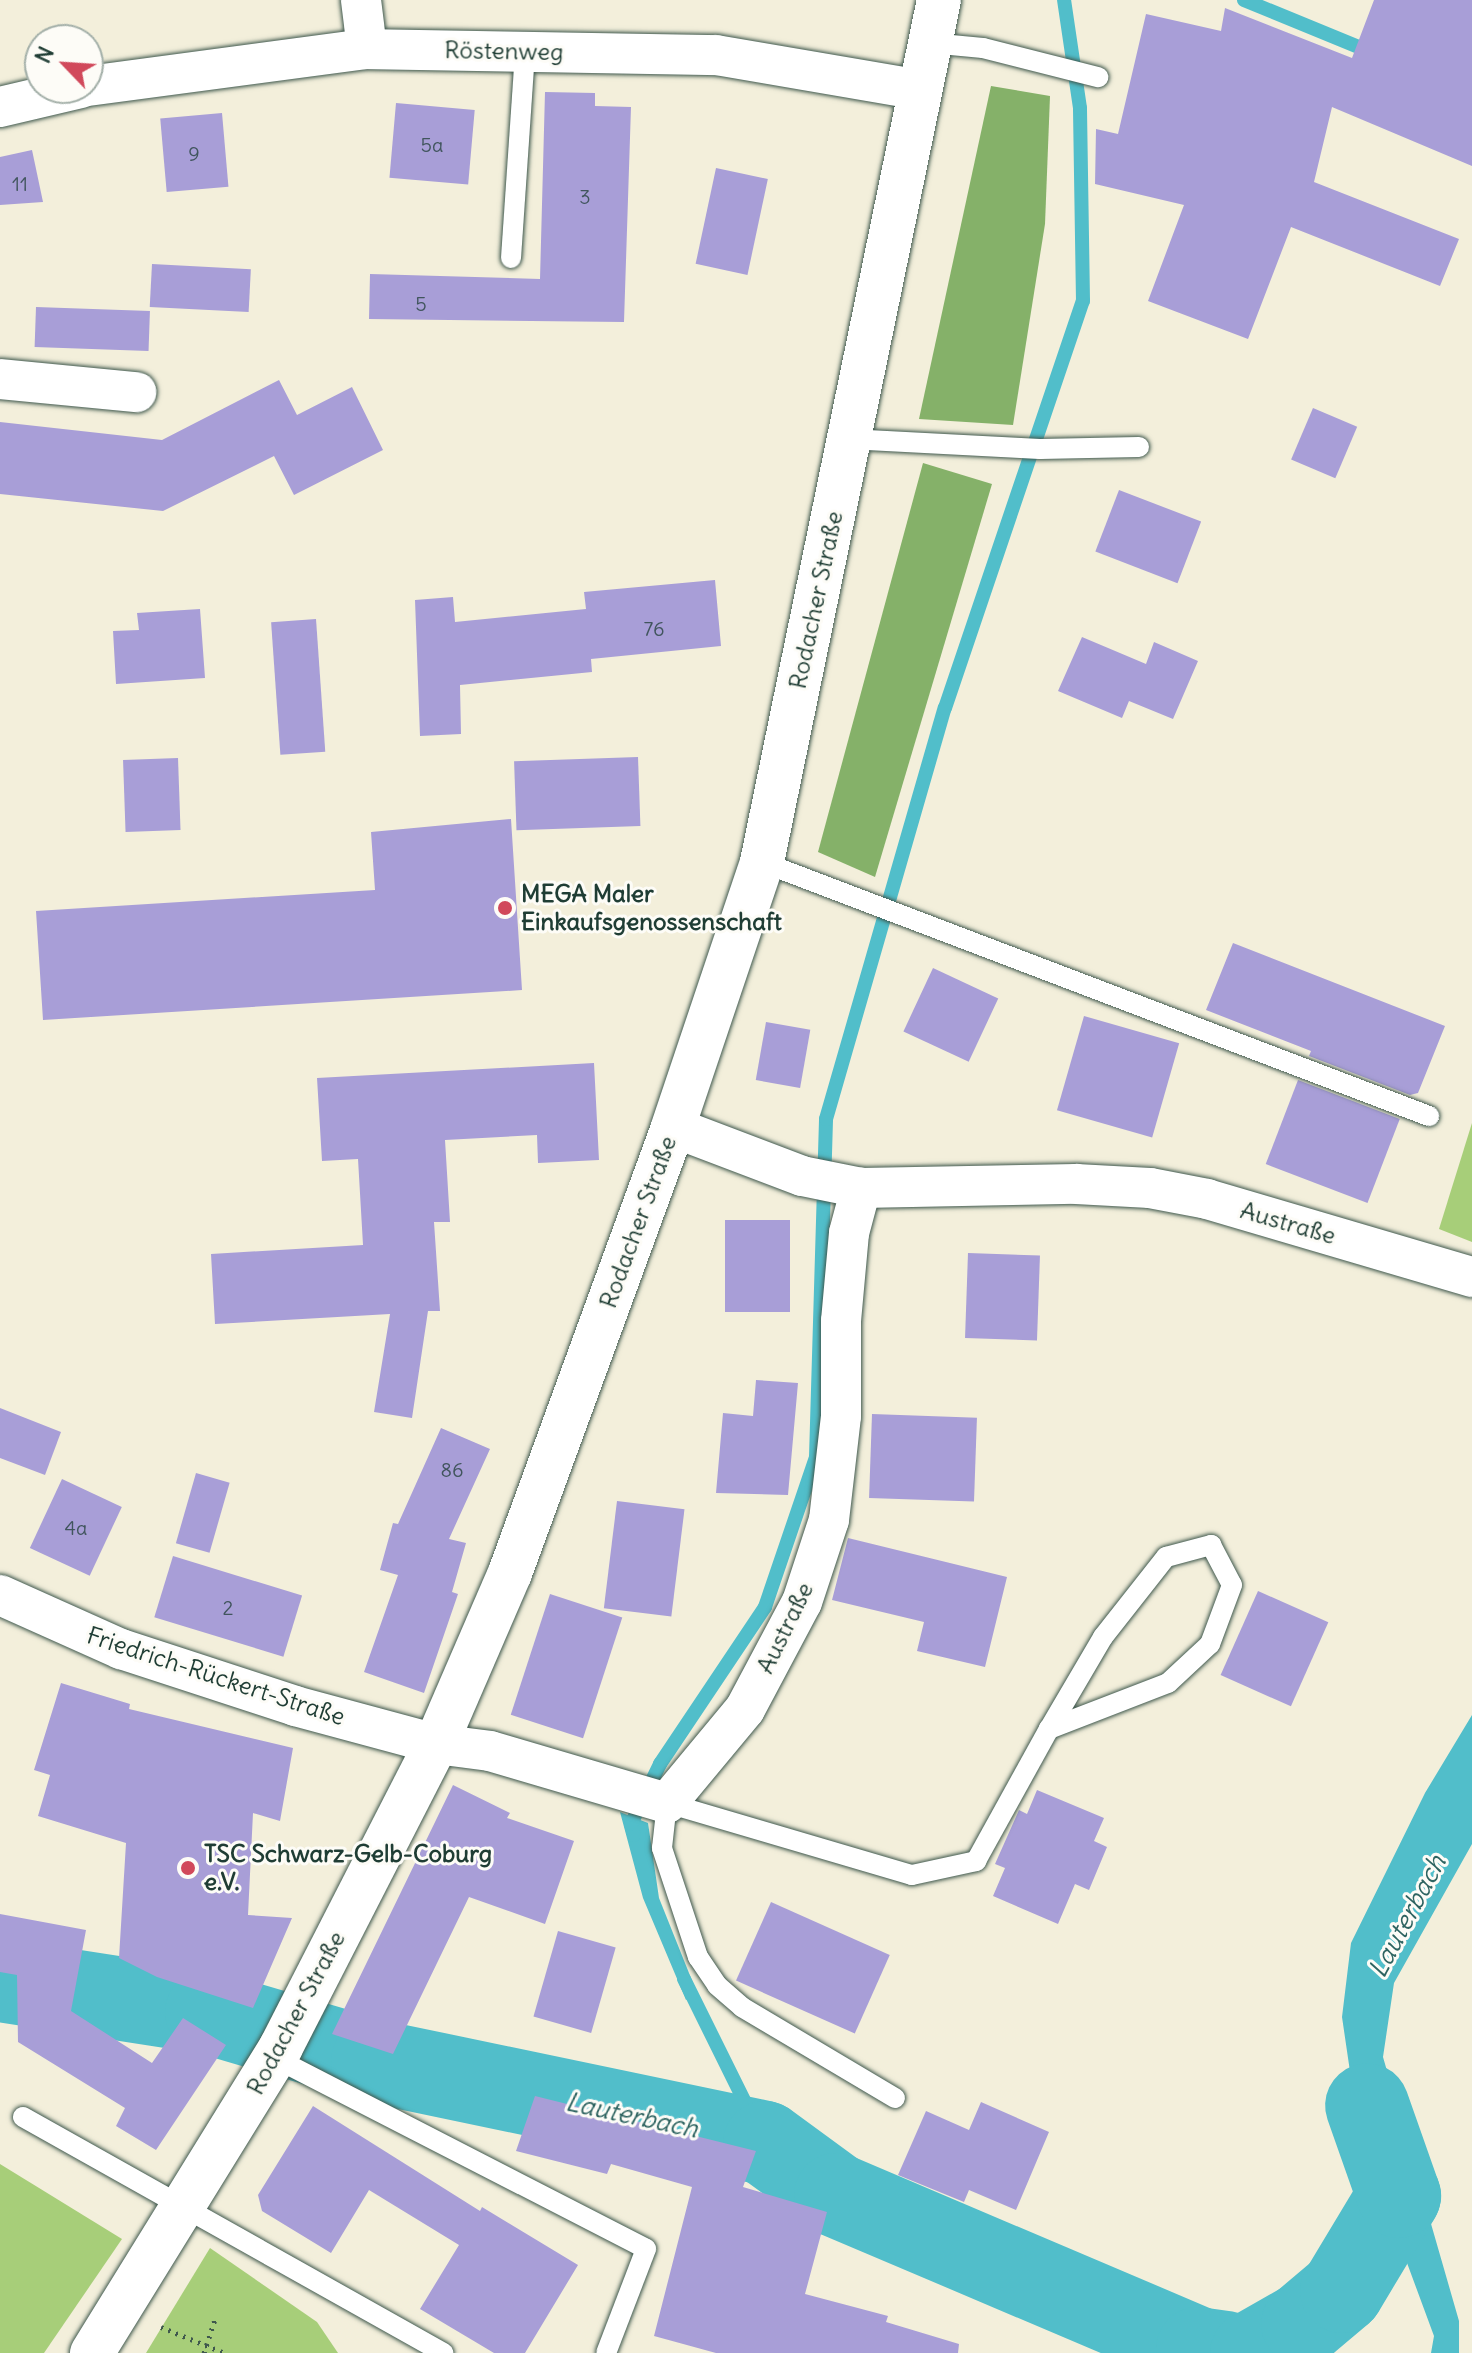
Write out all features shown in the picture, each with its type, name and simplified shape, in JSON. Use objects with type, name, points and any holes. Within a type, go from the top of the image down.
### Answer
[{"type":"street","points":[[361,0],[367,49]]},
{"type":"street","name":"Rodacher Straße","points":[[92,2353],[184,2208],[285,2039],[436,1744],[510,1573],[673,1127],[762,862],[939,0]]},
{"type":"street","name":"Röstenweg","points":[[104,84],[367,49],[525,50],[716,55],[920,90]]},
{"type":"street","points":[[0,107],[24,101]]},
{"type":"street","points":[[0,379],[136,392]]},
{"type":"street","name":"Austraße","points":[[673,1127],[802,1176],[852,1186],[1076,1184],[1150,1188],[1207,1199],[1472,1277]]},
{"type":"street","name":"Austraße","points":[[664,1802],[745,1709],[802,1602],[829,1520],[841,1416],[841,1321],[852,1186]]},
{"type":"street","name":"Friedrich-Rückert-Straße","points":[[0,1595],[121,1649],[295,1706],[436,1744]]},
{"type":"street","points":[[436,1744],[470,1745],[664,1802]]},
{"type":"lane","points":[[930,43],[983,48],[1098,77]]},
{"type":"lane","points":[[511,258],[525,50]]},
{"type":"lane","points":[[848,439],[961,447],[1139,447]]},
{"type":"lane","points":[[762,862],[1429,1116]]},
{"type":"lane","points":[[895,2098],[742,2007],[717,1985],[698,1957],[662,1848],[664,1802],[912,1875],[976,1861],[1049,1729],[1103,1637],[1166,1557],[1211,1545],[1232,1585],[1210,1644],[1168,1683],[1049,1729]]},
{"type":"lane","points":[[285,2039],[646,2249],[606,2353]]},
{"type":"lane","points":[[23,2117],[443,2353]]},
{"type":"path","points":[[119,2311],[225,2353]]},
{"type":"path","points":[[204,2353],[215,2320]]},
{"type":"green space","points":[[991,86],[1050,96],[1045,224],[1013,425],[919,419]]},
{"type":"green space","points":[[923,463],[992,484],[875,877],[818,852]]},
{"type":"green space","points":[[1472,1123],[1472,1242],[1439,1229]]},
{"type":"green space","points":[[0,2164],[122,2239],[44,2353],[0,2353]]},
{"type":"green space","points":[[210,2248],[317,2322],[338,2353],[146,2353]]},
{"type":"water","points":[[1472,1715],[1472,1844],[1394,1983],[1383,2057],[1459,2321],[1459,2353],[1431,2353],[1434,2336],[1359,2133],[1342,2017],[1351,1943],[1425,1793]]},
{"type":"water","points":[[620,1812],[648,1823],[659,1898],[697,1993],[686,2000],[643,1898]]},
{"type":"water","points":[[96,1982],[255,2012],[240,2038],[102,2016]]},
{"type":"building","points":[[1374,0],[1472,0],[1472,166],[1332,107],[1314,182],[1459,239],[1440,286],[1291,227],[1248,339],[1148,301],[1184,205],[1095,184],[1096,129],[1118,134],[1146,14],[1221,31],[1225,8],[1352,58]]},
{"type":"building","points":[[545,92],[595,93],[595,106],[631,107],[624,322],[369,319],[370,274],[540,279]]},
{"type":"building","points":[[396,103],[475,110],[468,185],[389,178]]},
{"type":"building","points":[[222,113],[228,187],[167,192],[160,118]]},
{"type":"building","points":[[32,150],[43,202],[0,205],[0,157]]},
{"type":"building","points":[[716,168],[768,179],[747,275],[696,264]]},
{"type":"building","points":[[152,264],[251,269],[249,312],[150,307]]},
{"type":"building","points":[[36,307],[150,311],[149,351],[35,347]]},
{"type":"building","points":[[279,380],[297,415],[352,387],[383,450],[294,495],[274,456],[163,511],[0,494],[0,422],[162,440]]},
{"type":"building","points":[[1313,408],[1357,427],[1335,478],[1291,460]]},
{"type":"building","points":[[1119,490],[1201,522],[1178,583],[1095,552]]},
{"type":"building","points":[[715,580],[721,646],[591,659],[592,672],[460,685],[461,734],[420,736],[415,600],[453,597],[455,622],[586,609],[584,592]]},
{"type":"building","points":[[200,609],[205,678],[116,684],[113,631],[139,630],[137,613]]},
{"type":"building","points":[[316,619],[325,752],[280,755],[271,622]]},
{"type":"building","points":[[1082,637],[1146,664],[1154,642],[1198,661],[1173,719],[1129,701],[1122,718],[1058,691]]},
{"type":"building","points":[[638,757],[640,826],[516,830],[514,761]]},
{"type":"building","points":[[178,758],[181,830],[126,832],[123,760]]},
{"type":"building","points":[[511,819],[522,990],[43,1020],[36,911],[375,890],[371,832]]},
{"type":"building","points":[[1233,943],[1445,1026],[1418,1093],[1410,1095],[1309,1056],[1311,1051],[1206,1010]]},
{"type":"building","points":[[933,968],[998,998],[969,1062],[903,1031]]},
{"type":"building","points":[[1084,1016],[1179,1043],[1152,1137],[1057,1110]]},
{"type":"building","points":[[766,1022],[810,1030],[800,1088],[756,1080]]},
{"type":"building","points":[[594,1063],[599,1160],[538,1163],[537,1135],[445,1140],[450,1222],[434,1222],[440,1311],[428,1311],[412,1418],[374,1412],[390,1314],[215,1324],[211,1254],[363,1245],[358,1159],[322,1161],[317,1078]]},
{"type":"building","points":[[1298,1080],[1400,1119],[1368,1203],[1266,1164]]},
{"type":"building","points":[[725,1220],[790,1220],[790,1312],[725,1312]]},
{"type":"building","points":[[968,1253],[1040,1256],[1037,1340],[965,1338]]},
{"type":"building","points":[[756,1380],[798,1383],[788,1495],[716,1493],[723,1413],[753,1416]]},
{"type":"building","points":[[0,1408],[61,1432],[45,1475],[0,1458]]},
{"type":"building","points":[[872,1414],[977,1418],[974,1502],[869,1498]]},
{"type":"building","points":[[441,1428],[490,1449],[449,1539],[466,1543],[452,1592],[458,1594],[424,1693],[364,1672],[398,1575],[380,1570],[393,1523],[398,1524]]},
{"type":"building","points":[[196,1473],[230,1483],[210,1553],[176,1543]]},
{"type":"building","points":[[62,1479],[122,1507],[90,1576],[30,1548]]},
{"type":"building","points":[[617,1501],[684,1509],[671,1616],[604,1608]]},
{"type":"building","points":[[848,1538],[1007,1577],[985,1667],[917,1651],[924,1622],[832,1600]]},
{"type":"building","points":[[173,1556],[302,1595],[283,1657],[154,1617]]},
{"type":"building","points":[[1258,1591],[1328,1622],[1291,1706],[1221,1675]]},
{"type":"building","points":[[550,1594],[622,1617],[583,1738],[511,1715]]},
{"type":"building","name":"TSC Schwarz-Gelb-Coburg e.V.","points":[[61,1683],[130,1704],[129,1709],[293,1748],[280,1821],[253,1813],[248,1915],[292,1918],[253,2008],[157,1977],[119,1958],[126,1843],[38,1816],[50,1775],[34,1770]]},
{"type":"building","points":[[453,1785],[510,1813],[507,1818],[574,1841],[545,1924],[469,1897],[393,2054],[332,2034]]},
{"type":"building","points":[[1037,1790],[1104,1818],[1094,1841],[1107,1847],[1089,1890],[1075,1884],[1058,1924],[993,1896],[1005,1868],[995,1864],[1019,1810],[1027,1814]]},
{"type":"building","points":[[771,1902],[890,1955],[855,2033],[736,1981]]},
{"type":"building","points":[[0,1914],[86,1930],[71,2011],[152,2063],[183,2018],[226,2045],[156,2150],[116,2126],[125,2108],[18,2042],[17,1975],[0,1972]]},
{"type":"building","points":[[558,1931],[616,1948],[591,2033],[533,2017]]},
{"type":"building","points":[[535,2096],[756,2151],[743,2187],[827,2212],[805,2294],[888,2316],[886,2322],[959,2344],[958,2353],[716,2353],[654,2336],[692,2187],[611,2164],[607,2174],[516,2151]]},
{"type":"building","points":[[981,2102],[1049,2132],[1016,2210],[969,2190],[964,2202],[898,2175],[926,2111],[969,2130]]},
{"type":"building","points":[[313,2106],[480,2211],[482,2207],[578,2265],[525,2353],[494,2353],[420,2309],[459,2245],[369,2190],[331,2253],[262,2211],[258,2195]]},
{"type":"waterway","points":[[634,1835],[631,1824],[660,1764],[765,1607],[816,1457],[826,1119],[945,708],[1083,301],[1080,108],[1064,0]]},
{"type":"waterway","points":[[1244,0],[1373,53]]},
{"type":"waterway","points":[[684,1979],[765,2143]]},
{"type":"waterway","name":"Lauterbach","points":[[0,1980],[207,2012],[373,2061],[765,2143],[836,2195],[1198,2349],[1227,2353]]},
{"type":"waterway","name":"Lauterbach","points":[[1252,2353],[1303,2324],[1342,2291],[1399,2196],[1367,2105]]},
{"type":"place","name":"MEGA Maler Einkaufsgenossenschaft","points":[[505,908]]},
{"type":"place","name":"TSC Schwarz-Gelb-Coburg e.V.","points":[[188,1868]]}]
